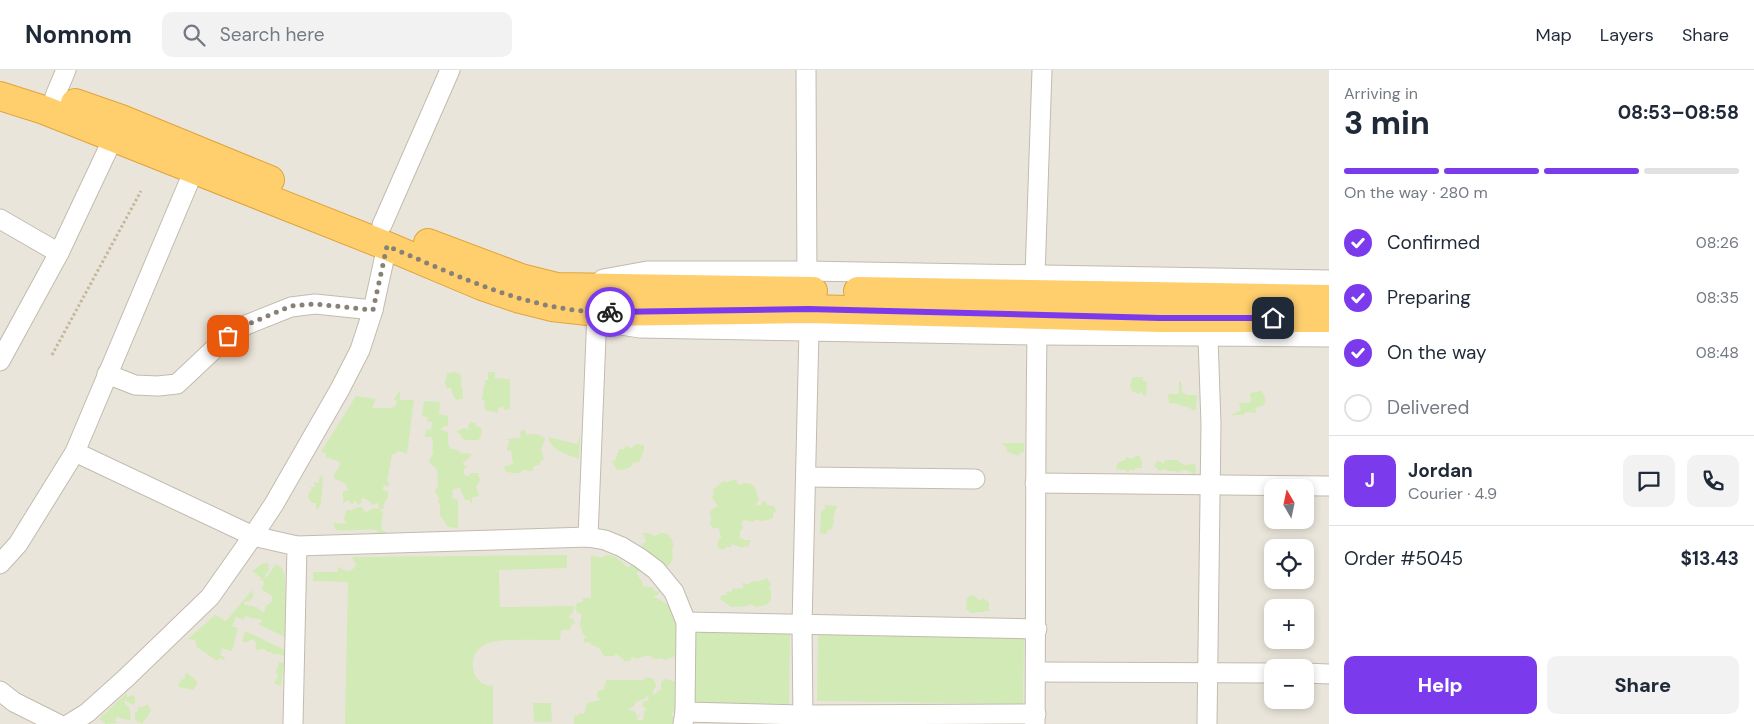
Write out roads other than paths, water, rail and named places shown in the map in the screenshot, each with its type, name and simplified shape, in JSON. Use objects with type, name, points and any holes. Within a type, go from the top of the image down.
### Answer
[{"type":"highway","points":[[0,77],[55,96],[194,170],[385,236],[521,278],[557,287],[808,300],[1157,307],[1329,318]]},
{"type":"highway","points":[[0,96],[44,110],[117,129],[385,236],[482,286],[520,299],[552,307],[597,312],[808,300]]},
{"type":"highway","points":[[1157,307],[1329,299]]},
{"type":"street","points":[[55,96],[66,70]]},
{"type":"street","points":[[68,724],[120,684],[210,597],[274,504],[360,350],[373,310],[385,236],[450,70]]},
{"type":"street","points":[[802,720],[808,300],[806,70]]},
{"type":"street","points":[[1035,276],[1042,70]]},
{"type":"street","points":[[0,361],[59,253],[117,129]]},
{"type":"street","points":[[0,564],[18,544],[75,452],[194,170]]},
{"type":"street","points":[[0,219],[59,253]]},
{"type":"street","points":[[808,300],[1035,276],[1157,307],[1208,337],[1329,337]]},
{"type":"street","points":[[808,300],[1038,335],[1157,307],[1329,280]]},
{"type":"street","points":[[107,374],[135,385],[158,386],[177,384],[228,336],[246,325],[291,306],[315,304],[373,310]]},
{"type":"street","points":[[588,538],[597,312]]},
{"type":"street","points":[[75,452],[253,536],[296,546],[588,538],[605,540],[622,547],[656,570],[674,592],[686,622],[684,718],[802,720],[1036,719],[1035,483],[1038,335]]},
{"type":"street","points":[[1207,724],[1211,424],[1208,337]]},
{"type":"street","points":[[806,477],[976,479]]},
{"type":"street","points":[[1035,483],[1329,486]]},
{"type":"street","points":[[294,724],[296,546]]},
{"type":"street","points":[[686,622],[1037,629]]},
{"type":"street","points":[[1037,672],[1264,673]]},
{"type":"street","points":[[1314,673],[1329,674]]},
{"type":"street","points":[[0,691],[14,702],[58,724]]}]
